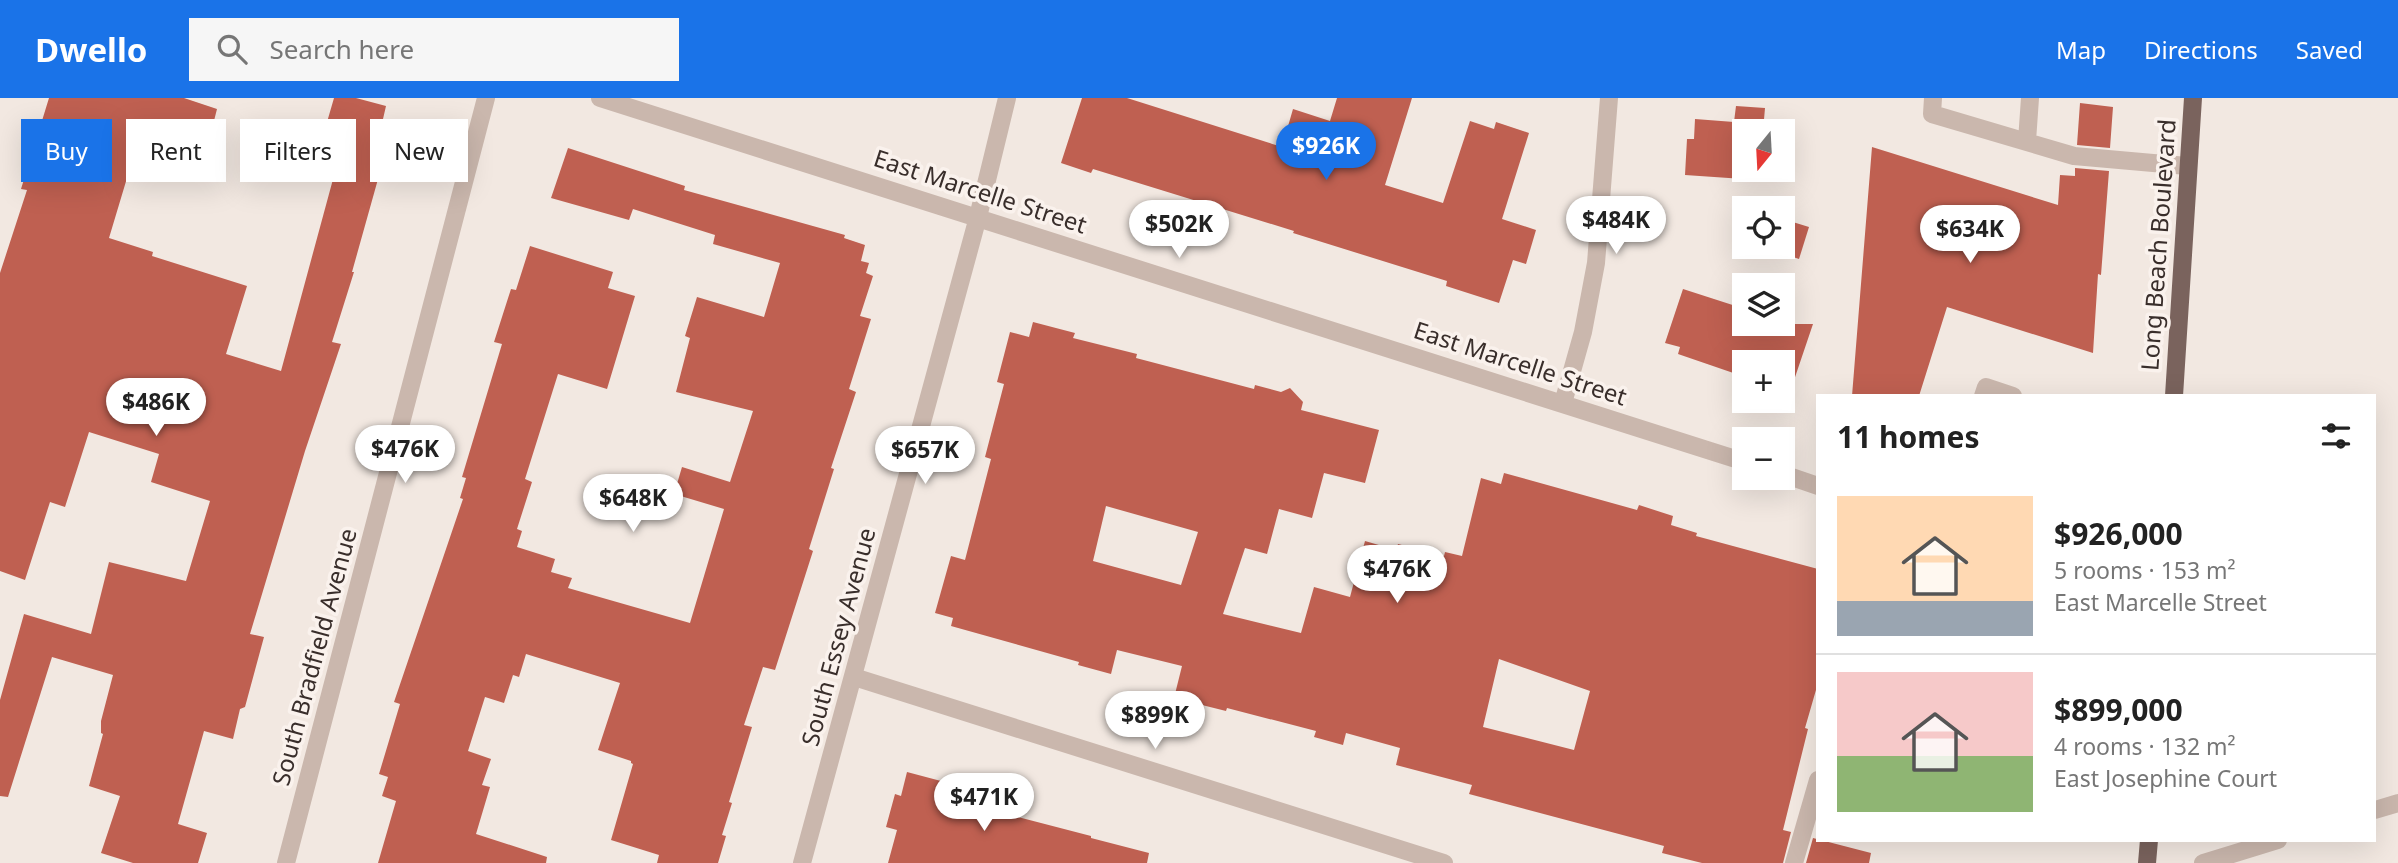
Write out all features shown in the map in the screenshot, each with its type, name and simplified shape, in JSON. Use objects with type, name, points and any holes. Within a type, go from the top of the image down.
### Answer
[{"type":"main road","name":"Long Beach Boulevard","points":[[2174,394],[2193,98]]},
{"type":"main road","points":[[2147,863],[2149,842]]},
{"type":"street","name":"South Bradfield Avenue","points":[[286,863],[486,98]]},
{"type":"street","name":"East Marcelle Street","points":[[600,98],[1732,458]]},
{"type":"street","name":"South Essey Avenue","points":[[802,863],[978,217],[1007,98]]},
{"type":"street","points":[[1563,403],[1583,332],[1596,263],[1609,98]]},
{"type":"street","points":[[1933,98],[1932,114],[2074,156],[2188,166]]},
{"type":"street","points":[[2027,141],[2030,98]]},
{"type":"street","points":[[1984,394],[1986,387],[2007,394]]},
{"type":"street","points":[[1795,478],[1816,485]]},
{"type":"street","points":[[854,677],[1444,863]]},
{"type":"street","points":[[1794,863],[1816,787]]},
{"type":"street","points":[[2376,810],[2398,803]]},
{"type":"street","points":[[2203,863],[2271,842]]},
{"type":"building","points":[[49,98],[184,98],[217,109],[214,119],[126,119],[126,181],[109,238],[153,252],[152,256],[247,286],[226,354],[281,371],[332,182],[356,182],[356,119],[328,119],[334,98],[356,98],[386,106],[383,119],[370,119],[370,182],[377,182],[354,272],[332,342],[341,344],[305,451],[250,634],[264,637],[245,707],[240,709],[233,739],[204,731],[178,824],[207,833],[198,863],[133,863],[101,853],[120,796],[89,786],[103,734],[101,721],[113,675],[52,657],[8,797],[0,796],[0,700],[24,614],[91,634],[109,562],[186,581],[210,501],[151,482],[159,454],[89,432],[65,507],[50,502],[25,580],[0,571],[0,273],[27,190],[21,189],[23,182],[112,182],[112,119],[43,119]]},
{"type":"building","points":[[1082,98],[1127,98],[1282,147],[1293,109],[1330,121],[1337,98],[1412,98],[1385,185],[1443,203],[1470,121],[1494,129],[1496,122],[1529,133],[1502,219],[1536,230],[1526,264],[1513,260],[1499,303],[1446,286],[1447,281],[1293,233],[1294,231],[1093,169],[1091,173],[1061,163]]},
{"type":"building","points":[[2080,103],[2113,107],[2110,148],[2077,145]]},
{"type":"building","points":[[1736,106],[1765,108],[1764,119],[1734,119]]},
{"type":"building","points":[[1695,119],[1732,122],[1732,178],[1685,175],[1687,139],[1694,139]]},
{"type":"building","points":[[1872,147],[2058,205],[2060,175],[2075,176],[2075,168],[2109,171],[2093,353],[1947,307],[1920,394],[1852,394]]},
{"type":"building","points":[[568,148],[685,186],[684,190],[845,235],[844,238],[865,245],[861,261],[869,263],[866,273],[873,276],[860,316],[871,319],[849,389],[856,392],[831,468],[834,469],[809,549],[813,551],[775,670],[763,667],[744,725],[752,727],[729,802],[732,803],[722,835],[726,836],[718,863],[657,863],[659,855],[611,840],[633,764],[598,750],[620,683],[526,654],[519,677],[513,675],[504,703],[485,697],[468,751],[491,759],[482,785],[490,787],[476,834],[547,857],[546,863],[378,863],[396,801],[382,796],[388,777],[379,774],[400,704],[394,702],[463,499],[460,498],[466,478],[462,477],[502,344],[494,342],[511,289],[516,290],[530,246],[613,272],[608,288],[635,296],[607,389],[558,374],[525,479],[532,482],[517,529],[522,531],[517,547],[555,559],[551,572],[572,578],[568,588],[690,623],[724,509],[674,494],[682,467],[730,482],[753,411],[676,392],[690,338],[685,336],[697,297],[764,317],[780,263],[713,244],[715,235],[633,209],[629,220],[551,198]]},
{"type":"building","points":[[1795,223],[1809,227],[1799,259],[1795,258]]},
{"type":"building","points":[[1683,289],[1732,305],[1732,336],[1795,336],[1795,324],[1813,324],[1795,377],[1795,350],[1732,350],[1732,373],[1678,354],[1680,347],[1665,343]]},
{"type":"building","points":[[1033,322],[1075,333],[1073,338],[1137,354],[1136,358],[1254,389],[1255,385],[1281,392],[1290,388],[1303,402],[1301,410],[1379,430],[1365,483],[1324,473],[1312,518],[1279,509],[1267,554],[1245,548],[1223,614],[1301,633],[1314,587],[1350,597],[1365,541],[1396,550],[1398,544],[1444,556],[1445,552],[1462,556],[1481,478],[1501,484],[1504,473],[1637,510],[1639,505],[1673,516],[1671,525],[1697,533],[1696,536],[1816,568],[1816,690],[1783,830],[1791,832],[1783,863],[1702,863],[1662,853],[1664,846],[1469,794],[1472,785],[1396,765],[1400,748],[1346,733],[1343,745],[1314,737],[1316,731],[1227,708],[1226,711],[1174,698],[1182,666],[1117,650],[1111,674],[1078,665],[1079,662],[951,626],[953,618],[935,613],[951,556],[965,560],[991,459],[985,457],[1004,384],[997,382],[1010,332],[1029,337]],"holes":[[[1106,506],[1198,532],[1181,585],[1093,561]],[[1499,659],[1590,691],[1574,750],[1483,727]]]},
{"type":"building","points":[[907,772],[956,785],[952,800],[1149,853],[1147,863],[888,863],[897,830],[886,827],[895,794],[901,796]]},
{"type":"building","points":[[1813,838],[1816,842],[1828,842],[1871,853],[1869,863],[1806,863]]}]
